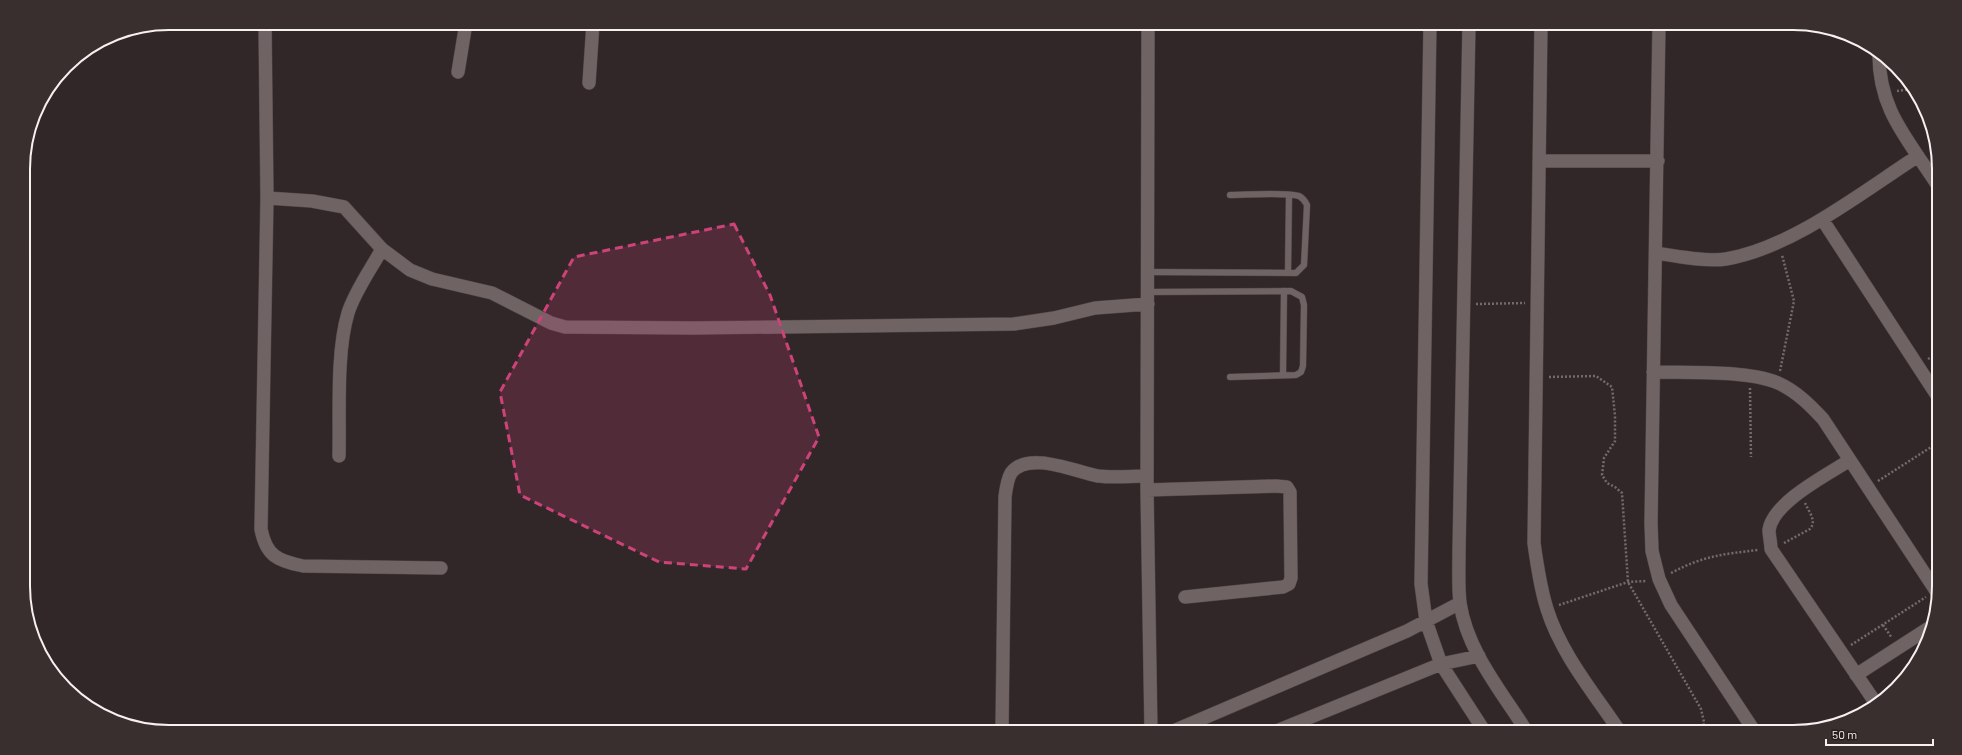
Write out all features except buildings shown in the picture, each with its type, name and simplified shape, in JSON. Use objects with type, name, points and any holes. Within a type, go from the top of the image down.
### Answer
[{"type":"street","points":[[265,30],[266,198],[261,529],[264,543],[273,555],[279,559],[303,566],[441,568]]},
{"type":"street","points":[[458,72],[465,30]]},
{"type":"street","points":[[589,83],[593,30]]},
{"type":"street","points":[[1148,30],[1147,490],[1151,725]]},
{"type":"street","points":[[1430,30],[1421,584],[1426,621],[1441,664],[1480,725]]},
{"type":"street","points":[[1469,30],[1459,551],[1460,603],[1467,630],[1479,656],[1523,725]]},
{"type":"street","points":[[1541,30],[1534,543],[1538,577],[1547,610],[1563,647],[1615,725]]},
{"type":"street","points":[[1659,30],[1658,161],[1653,372],[1652,552],[1659,579],[1671,605],[1750,725]]},
{"type":"street","points":[[1879,59],[1882,93],[1890,112],[1932,177]]},
{"type":"street","points":[[1656,253],[1724,260],[1752,253],[1778,242],[1822,219],[1918,156]]},
{"type":"street","points":[[1539,161],[1658,161]]},
{"type":"street","points":[[266,198],[312,201],[344,207],[382,249],[410,270],[432,279],[492,293],[551,323],[579,328],[1014,324],[1054,318],[1095,308],[1148,298]]},
{"type":"street","points":[[1822,219],[1932,388]]},
{"type":"street","points":[[339,456],[342,349],[344,329],[348,312],[382,249]]},
{"type":"street","points":[[1653,372],[1750,375],[1778,383],[1803,398],[1823,419],[1932,584]]},
{"type":"street","points":[[1850,460],[1790,499],[1776,512],[1769,530],[1771,549],[1873,700]]},
{"type":"street","points":[[1002,725],[1004,511],[1005,497],[1010,474],[1023,464],[1032,464],[1065,466],[1099,476],[1147,476]]},
{"type":"street","points":[[1147,490],[1276,486],[1287,488],[1290,492],[1291,578],[1289,584],[1283,587],[1185,597]]},
{"type":"street","points":[[1187,725],[1426,621],[1460,603]]},
{"type":"street","points":[[1856,675],[1925,630]]},
{"type":"street","points":[[1291,725],[1441,664],[1479,656]]},
{"type":"lane","points":[[1148,272],[1296,273],[1304,265],[1306,205],[1300,196],[1230,195]]},
{"type":"lane","points":[[1288,273],[1289,195]]},
{"type":"lane","points":[[1148,298],[1284,291],[1298,294],[1302,297],[1304,305],[1303,366],[1299,374],[1230,377]]},
{"type":"lane","points":[[1283,375],[1284,291]]},
{"type":"path","points":[[1778,242],[1791,285],[1794,301],[1778,383]]},
{"type":"path","points":[[1464,304],[1537,303]]},
{"type":"path","points":[[1750,375],[1751,456]]},
{"type":"path","points":[[1536,378],[1596,376],[1612,387],[1615,416],[1615,441],[1604,458],[1602,475],[1607,483],[1622,493],[1628,582],[1700,709],[1704,725]]},
{"type":"path","points":[[1868,487],[1932,446]]},
{"type":"path","points":[[1547,610],[1628,582],[1659,579],[1690,562],[1707,557],[1771,549],[1813,526],[1814,521],[1799,493]]},
{"type":"path","points":[[1841,652],[1931,595]]},
{"type":"highlighted area","points":[[734,224],[770,295],[819,437],[746,569],[659,562],[520,495],[500,392],[574,257]]}]
